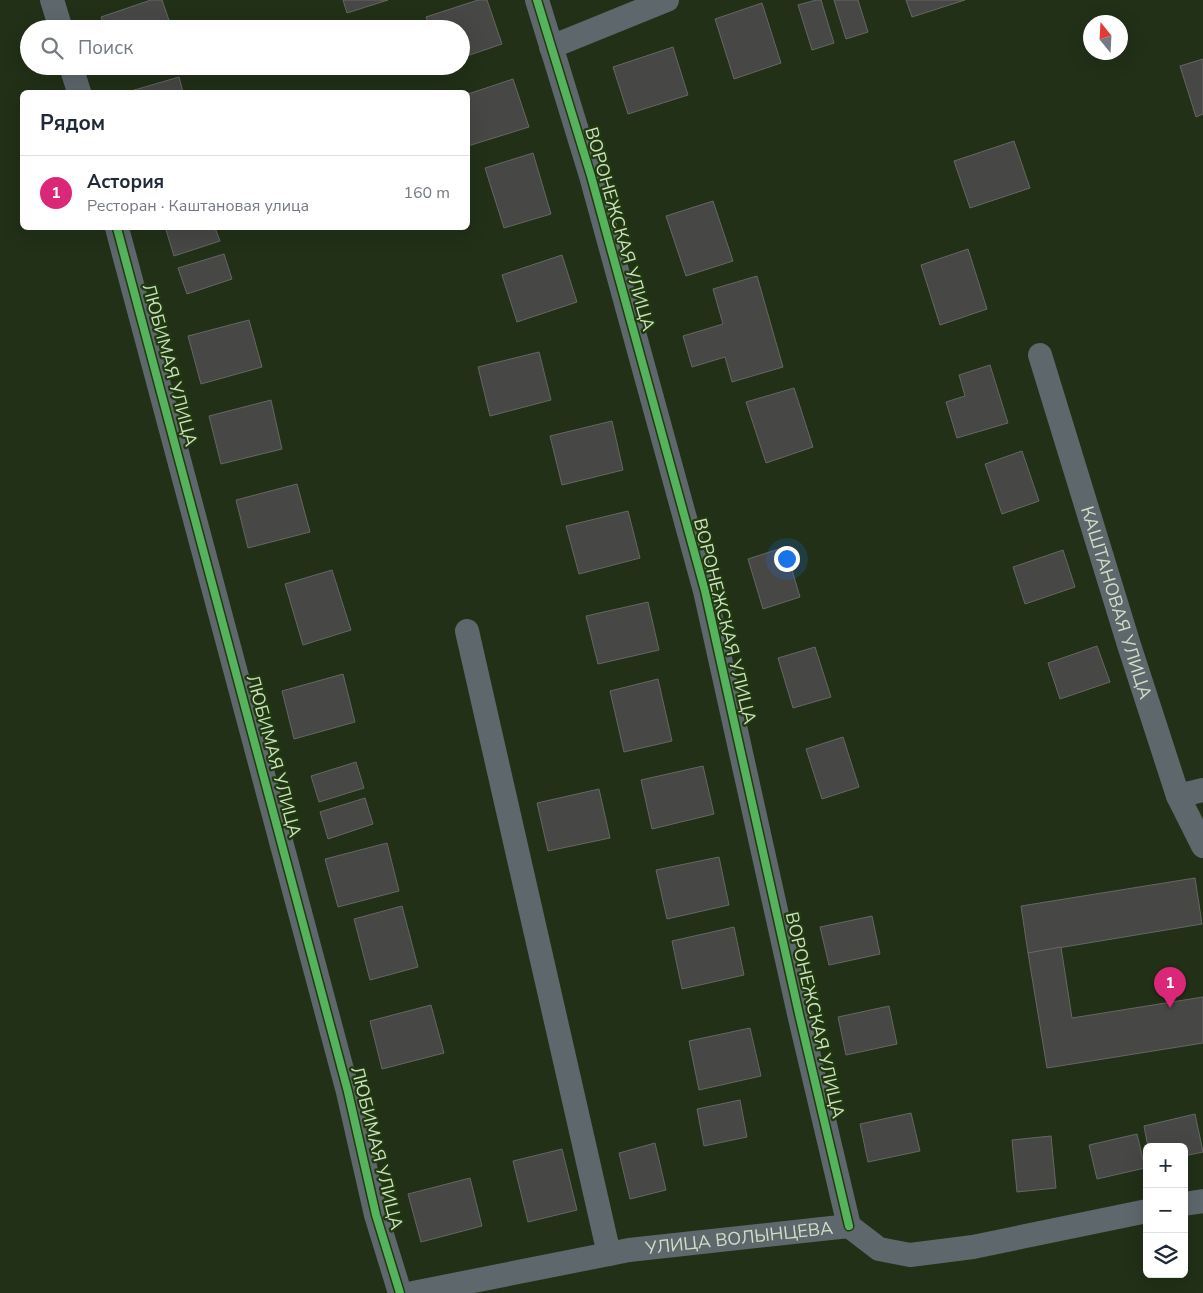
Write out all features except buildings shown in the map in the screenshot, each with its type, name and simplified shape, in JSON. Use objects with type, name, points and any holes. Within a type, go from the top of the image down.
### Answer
[{"type":"street","points":[[52,0],[58,20]]},
{"type":"street","name":"ВОРОНЕЖСКАЯ УЛИЦА","points":[[537,0],[591,176],[705,591],[799,1014],[849,1226]]},
{"type":"street","points":[[551,47],[667,0]]},
{"type":"street","points":[[74,75],[78,90]]},
{"type":"street","name":"ЛЮБИМАЯ УЛИЦА","points":[[118,230],[345,1083],[376,1215],[400,1293]]},
{"type":"street","name":"КАШТАНОВАЯ УЛИЦА","points":[[1040,354],[1129,645],[1178,796],[1203,846]]},
{"type":"street","points":[[467,631],[609,1254]]},
{"type":"street","points":[[1178,796],[1203,790]]},
{"type":"street","points":[[1188,1203],[1203,1200]]},
{"type":"street","name":"УЛИЦА ВОЛЫНЦЕВА","points":[[413,1293],[629,1250],[849,1226],[879,1249],[910,1255],[973,1247],[1143,1212]]},
{"type":"cycle path","points":[[537,0],[591,176],[705,591],[799,1014],[849,1226]]},
{"type":"cycle path","points":[[118,230],[348,1092],[376,1215],[400,1293]]},
{"type":"place","name":"Астория","points":[[1170,1008]]}]
